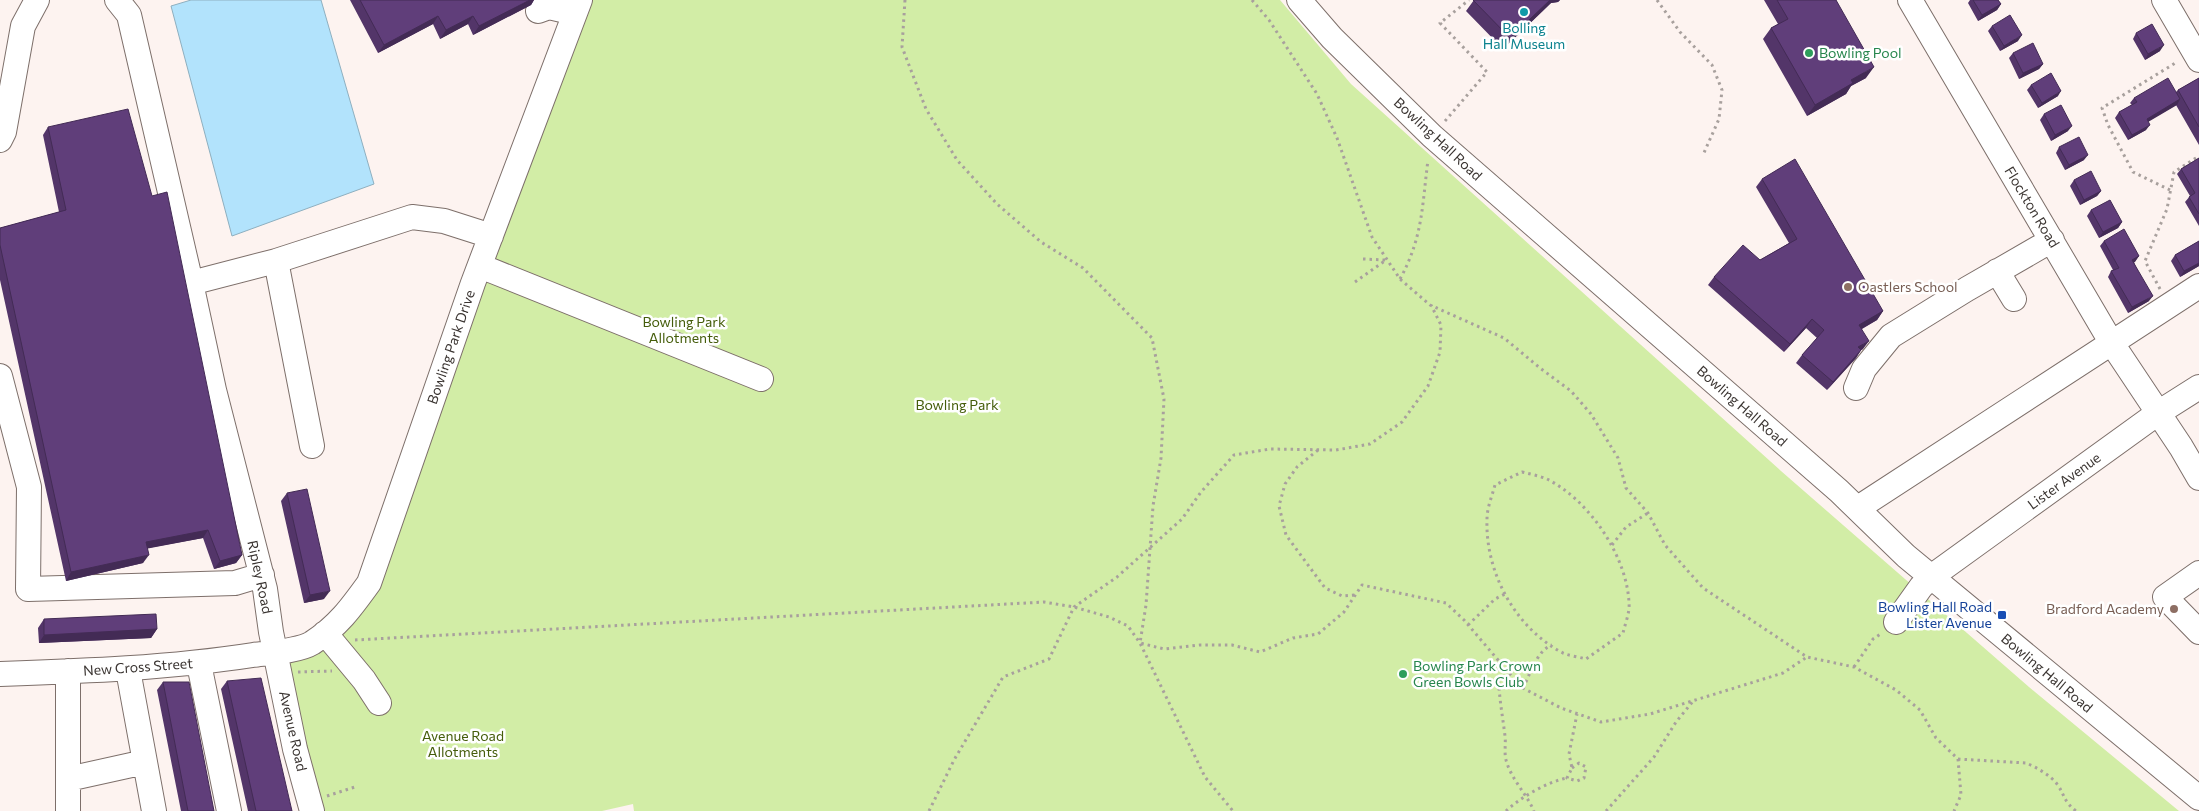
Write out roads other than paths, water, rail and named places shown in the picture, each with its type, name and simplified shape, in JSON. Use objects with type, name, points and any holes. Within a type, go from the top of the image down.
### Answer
[{"type":"street","points":[[0,140],[4,132],[23,26],[37,0]]},
{"type":"street","name":"Ripley Road","points":[[117,0],[129,15],[214,390],[262,576],[276,652]]},
{"type":"street","name":"Bowling Hall Road","points":[[1299,0],[1332,38],[1432,136],[1858,508],[1932,577],[2199,798]]},
{"type":"street","name":"Flockton Road","points":[[1910,0],[2111,342],[2199,478]]},
{"type":"street","points":[[2164,0],[2197,56]]},
{"type":"street","points":[[538,11],[549,6],[577,6]]},
{"type":"street","name":"Bowling Park Drive","points":[[276,652],[330,639],[369,584],[480,266],[577,6]]},
{"type":"street","points":[[191,283],[276,261],[412,217],[444,221],[491,236]]},
{"type":"street","points":[[1856,388],[1864,369],[1891,336],[1997,271],[2052,240]]},
{"type":"street","points":[[276,261],[312,446]]},
{"type":"street","points":[[480,266],[761,379]]},
{"type":"street","points":[[1997,271],[2014,299]]},
{"type":"street","points":[[1858,508],[2199,286]]},
{"type":"street","points":[[0,376],[29,487],[28,588],[236,583],[262,576]]},
{"type":"street","name":"Lister Avenue","points":[[1896,622],[1921,587],[1932,577],[2158,413],[2199,387]]},
{"type":"street","points":[[2199,573],[2165,597],[2199,632]]},
{"type":"street","points":[[330,639],[364,680],[379,703]]},
{"type":"street","name":"New Cross Street","points":[[0,674],[128,670],[199,664],[276,652]]},
{"type":"street","name":"Avenue Road","points":[[276,652],[295,749],[311,806]]},
{"type":"street","points":[[199,664],[229,811]]},
{"type":"street","points":[[128,670],[154,811]]},
{"type":"street","points":[[68,672],[68,811]]},
{"type":"street","points":[[68,779],[145,762]]},
{"type":"water","points":[[191,0],[321,0],[374,184],[232,236],[171,6]]},
{"type":"place","name":"Bolling Hall Museum","points":[[1524,12]]},
{"type":"place","name":"Bowling Pool","points":[[1809,53]]},
{"type":"place","name":"Oastlers School","points":[[1848,287]]},
{"type":"place","name":"Bradford Academy","points":[[2174,609]]},
{"type":"place","name":"Bowling Hall Road Lister Avenue","points":[[2002,615]]},
{"type":"place","name":"Bowling Park Crown Green Bowls Club","points":[[1403,674]]},
{"type":"park label","name":"Bowling Park Allotments","points":[[684,330]]},
{"type":"park label","name":"Bowling Park","points":[[957,405]]},
{"type":"park label","name":"Avenue Road Allotments","points":[[463,744]]}]
